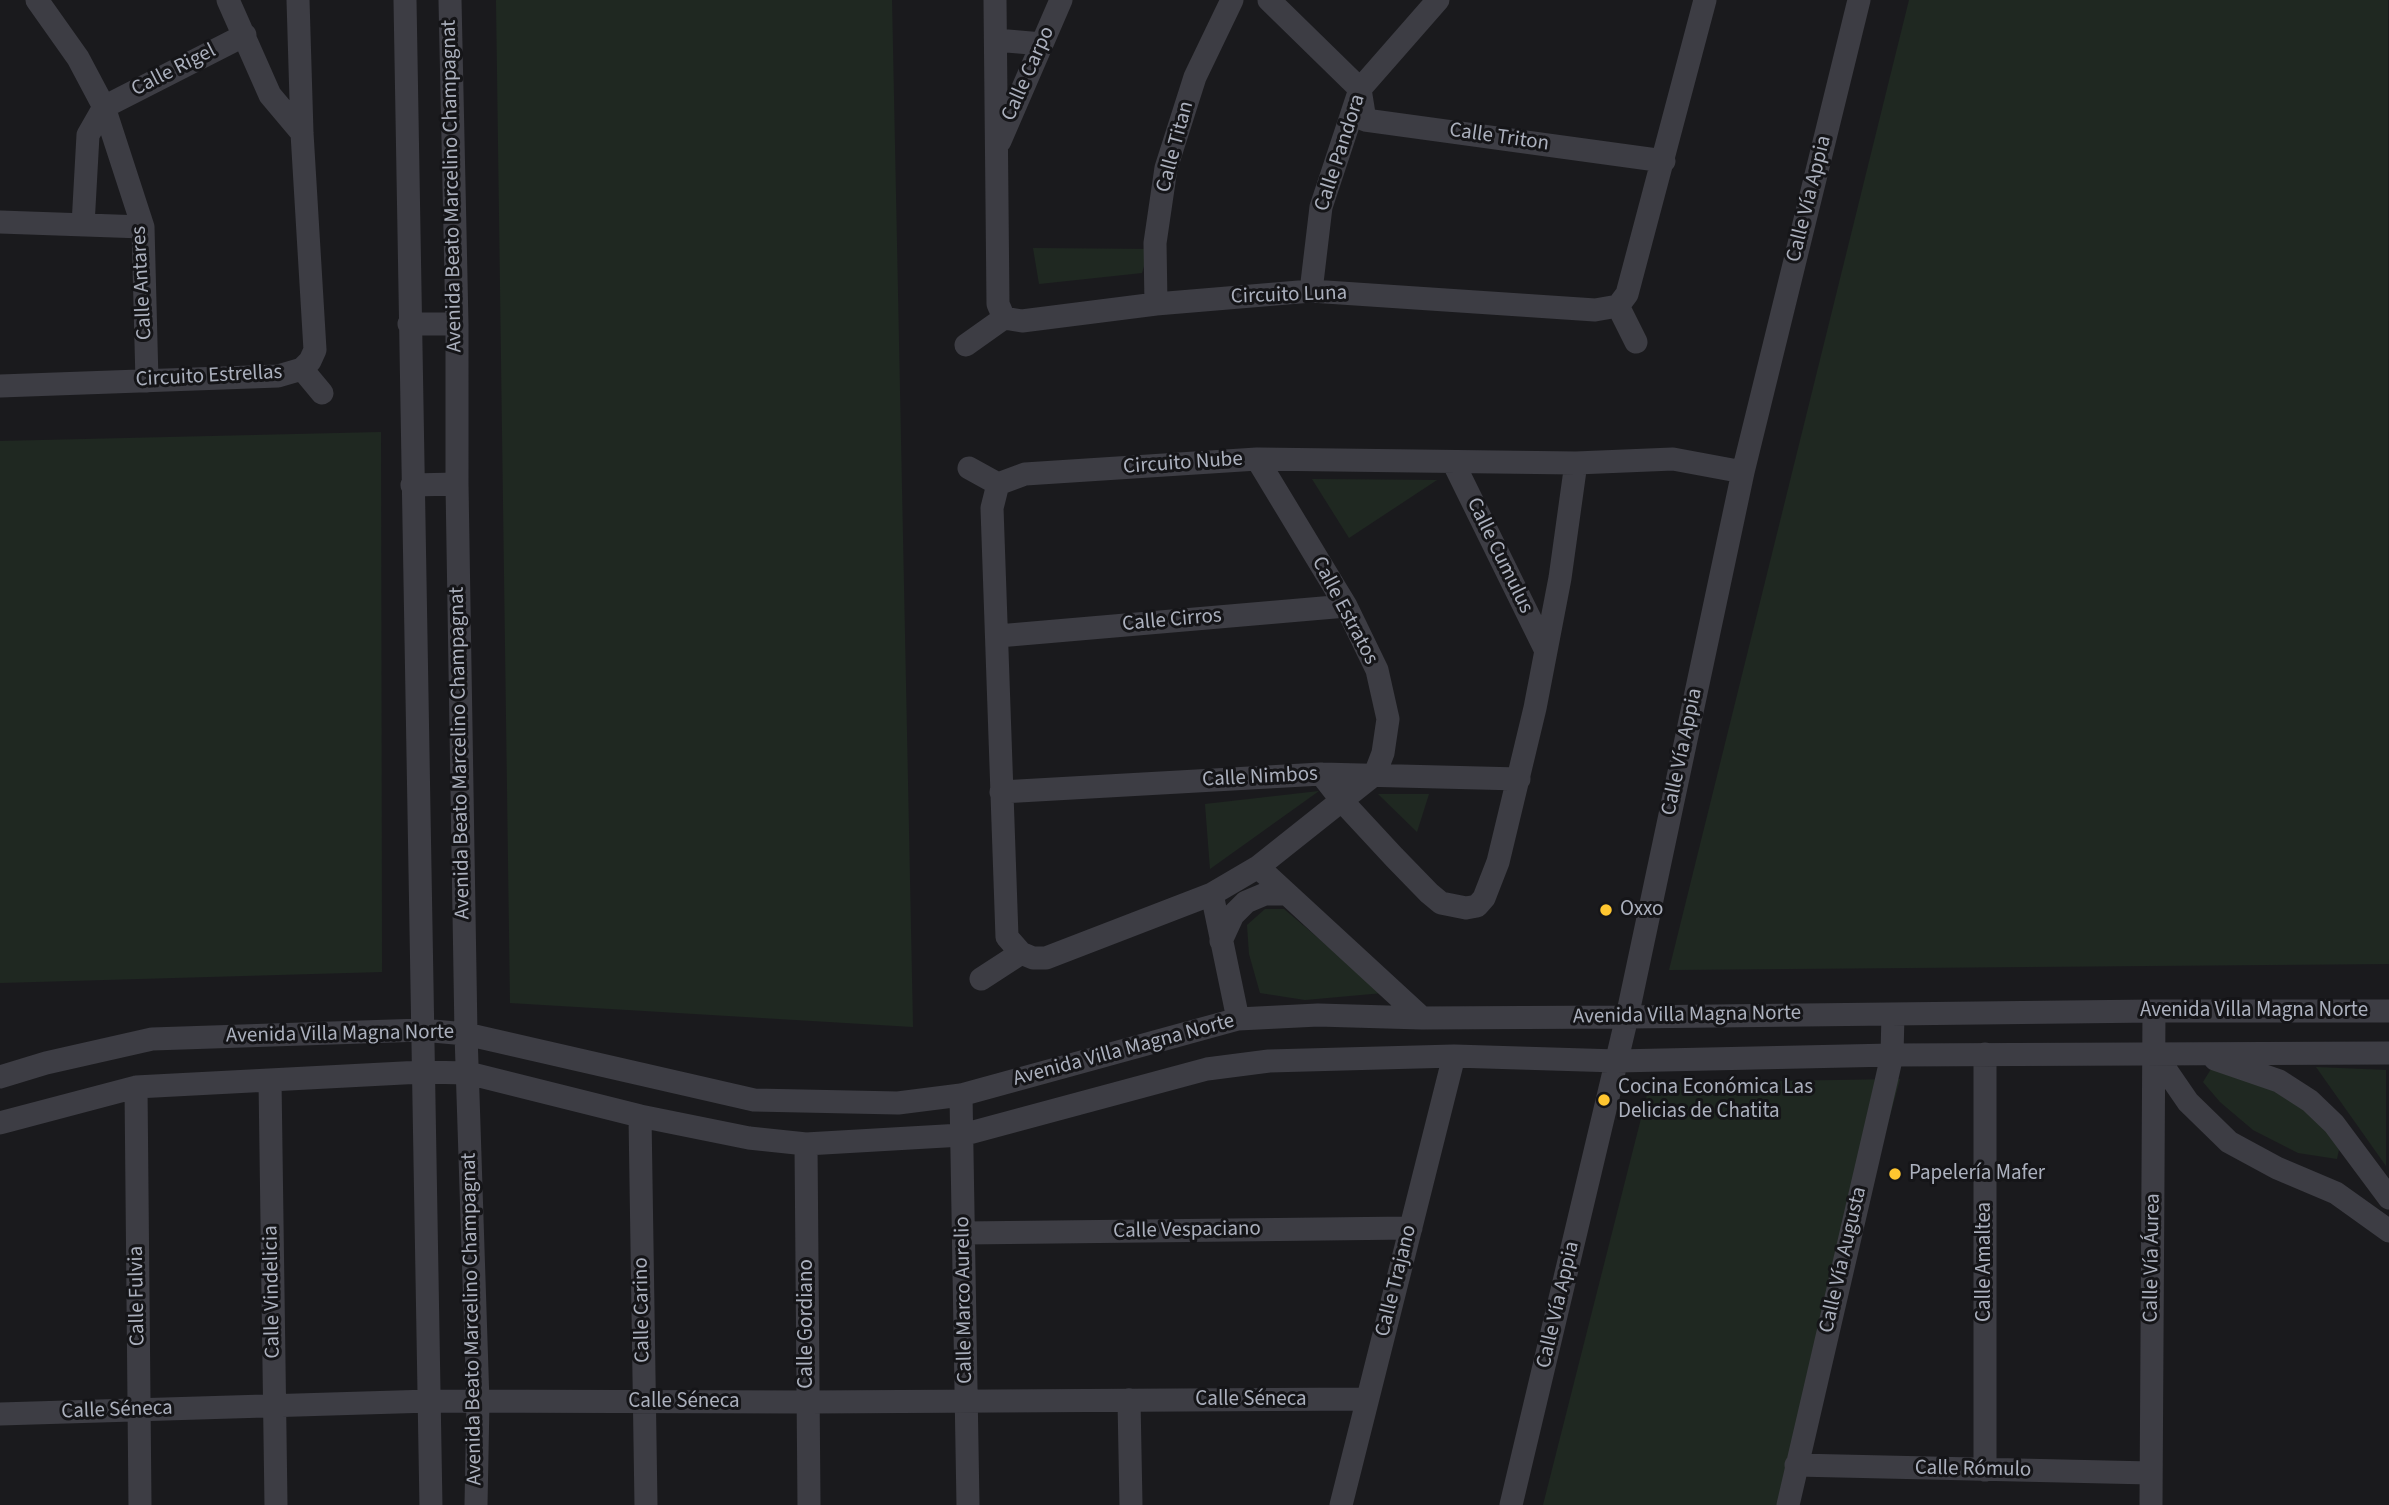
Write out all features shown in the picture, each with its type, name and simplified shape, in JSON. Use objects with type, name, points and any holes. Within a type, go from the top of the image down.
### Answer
[{"type":"street","name":"Calle Antares","points":[[37,0],[78,58],[104,107],[143,227],[147,381]]},
{"type":"street","points":[[228,0],[270,95],[302,133]]},
{"type":"street","name":"Circuito Estrellas","points":[[0,386],[278,376],[302,369],[316,350],[302,133],[298,0]]},
{"type":"street","name":"Avenida Beato Marcelino Champagnat","points":[[405,0],[431,1505]]},
{"type":"street","name":"Avenida Beato Marcelino Champagnat","points":[[450,0],[466,1034],[478,1402],[476,1505]]},
{"type":"street","points":[[966,345],[1004,318],[998,304],[995,0]]},
{"type":"street","name":"Calle Carpo","points":[[997,148],[1062,0]]},
{"type":"street","name":"Calle Titan","points":[[1156,304],[1155,243],[1166,168],[1195,76],[1232,0]]},
{"type":"street","points":[[1269,0],[1360,89]]},
{"type":"street","name":"Calle Pandora","points":[[1311,291],[1321,207],[1360,89],[1437,0]]},
{"type":"street","points":[[1636,342],[1618,306],[1627,294],[1705,0]]},
{"type":"street","name":"Calle Vía Appia","points":[[1511,1505],[1627,1017],[1743,472],[1859,0]]},
{"type":"street","name":"Calle Rigel","points":[[104,107],[245,35]]},
{"type":"street","points":[[996,40],[1042,44]]},
{"type":"street","name":"Calle Triton","points":[[1360,89],[1365,120],[1664,161]]},
{"type":"street","points":[[83,225],[88,135],[104,107]]},
{"type":"street","points":[[0,222],[143,227]]},
{"type":"street","name":"Circuito Luna","points":[[1004,318],[1022,321],[1156,304],[1311,291],[1595,310],[1618,306]]},
{"type":"street","points":[[409,324],[457,324]]},
{"type":"street","points":[[302,369],[322,393]]},
{"type":"street","name":"Circuito Nube","points":[[998,484],[1025,474],[1257,460],[1576,463],[1673,459],[1743,472]]},
{"type":"street","name":"Calle Estratos","points":[[1257,460],[1346,606],[1377,670],[1386,703],[1386,734],[1375,774]]},
{"type":"street","name":"Calle Cumulus","points":[[1453,462],[1545,649]]},
{"type":"street","points":[[1321,774],[1343,802],[1429,893],[1453,907],[1484,912],[1535,708],[1567,534],[1576,463]]},
{"type":"street","points":[[970,468],[998,484],[992,508],[1007,936],[1021,953],[1033,958],[1046,958],[1212,894],[1258,867],[1375,774]]},
{"type":"street","points":[[412,485],[457,484]]},
{"type":"street","name":"Calle Cirros","points":[[998,636],[1346,606]]},
{"type":"street","name":"Calle Nimbos","points":[[1002,792],[1321,774],[1519,779]]},
{"type":"street","points":[[1258,867],[1422,1018]]},
{"type":"street","points":[[1212,894],[1238,1019]]},
{"type":"street","points":[[1221,941],[1233,915],[1246,902],[1265,894],[1286,894]]},
{"type":"street","points":[[981,979],[1021,953]]},
{"type":"street","name":"Calle Vía Áurea","points":[[2151,1505],[2154,1011]]},
{"type":"street","name":"Avenida Villa Magna Norte","points":[[0,1077],[46,1063],[152,1039],[422,1030],[466,1034],[754,1100],[898,1103],[961,1095],[1238,1019],[1318,1015],[1422,1018],[2389,1011]]},
{"type":"street","name":"Calle Vía Augusta","points":[[1788,1505],[1892,1055],[1893,1014]]},
{"type":"street","points":[[2195,1053],[2279,1081],[2310,1101],[2334,1124],[2389,1198]]},
{"type":"street","name":"Avenida Villa Magna Norte","points":[[0,1124],[136,1087],[422,1072],[468,1073],[640,1116],[749,1138],[806,1144],[962,1135],[1238,1063],[1454,1056],[1617,1061],[1985,1054],[2389,1053]]},
{"type":"street","name":"Calle Amaltea","points":[[1985,1054],[1985,1471]]},
{"type":"street","points":[[2155,1054],[2188,1102],[2228,1142],[2277,1168],[2336,1192],[2389,1231]]},
{"type":"street","name":"Calle Trajano","points":[[1341,1505],[1454,1056]]},
{"type":"street","name":"Calle Vindelicia","points":[[270,1080],[276,1505]]},
{"type":"street","name":"Calle Fulvia","points":[[136,1087],[140,1505]]},
{"type":"street","name":"Calle Marco Aurelio","points":[[961,1095],[968,1505]]},
{"type":"street","name":"Calle Carino","points":[[640,1116],[646,1505]]},
{"type":"street","name":"Calle Gordiano","points":[[806,1144],[809,1505]]},
{"type":"street","name":"Calle Vespaciano","points":[[964,1233],[1410,1228]]},
{"type":"street","name":"Calle Séneca","points":[[0,1414],[430,1401],[1367,1399]]},
{"type":"street","points":[[1129,1400],[1131,1505]]},
{"type":"street","name":"Calle Rómulo","points":[[1796,1465],[2151,1473]]},
{"type":"shaded area","points":[[496,0],[892,0],[913,1027],[510,1003]]},
{"type":"shaded area","points":[[1909,0],[2388,0],[2389,964],[1669,970]]},
{"type":"shaded area","points":[[1033,248],[1149,249],[1142,273],[1039,284]]},
{"type":"shaded area","points":[[381,432],[382,972],[0,983],[0,441]]},
{"type":"shaded area","points":[[1312,479],[1437,480],[1349,538]]},
{"type":"shaded area","points":[[1319,791],[1210,869],[1205,804]]},
{"type":"shaded area","points":[[1378,794],[1429,794],[1417,832]]},
{"type":"shaded area","points":[[1265,909],[1284,909],[1383,993],[1305,1000],[1260,993],[1249,954],[1247,925]]},
{"type":"shaded area","points":[[2316,1067],[2386,1070],[2386,1166]]},
{"type":"shaded area","points":[[2211,1069],[2241,1073],[2296,1100],[2340,1145],[2337,1159],[2298,1153],[2253,1130],[2220,1102],[2203,1082]]},
{"type":"shaded area","points":[[1900,1079],[1784,1505],[1543,1505],[1650,1083]]},
{"type":"place","name":"Oxxo","points":[[1606,910]]},
{"type":"place","name":"Cocina Económica Las Delicias de Chatita","points":[[1604,1100]]},
{"type":"place","name":"Papelería Mafer","points":[[1895,1174]]}]
